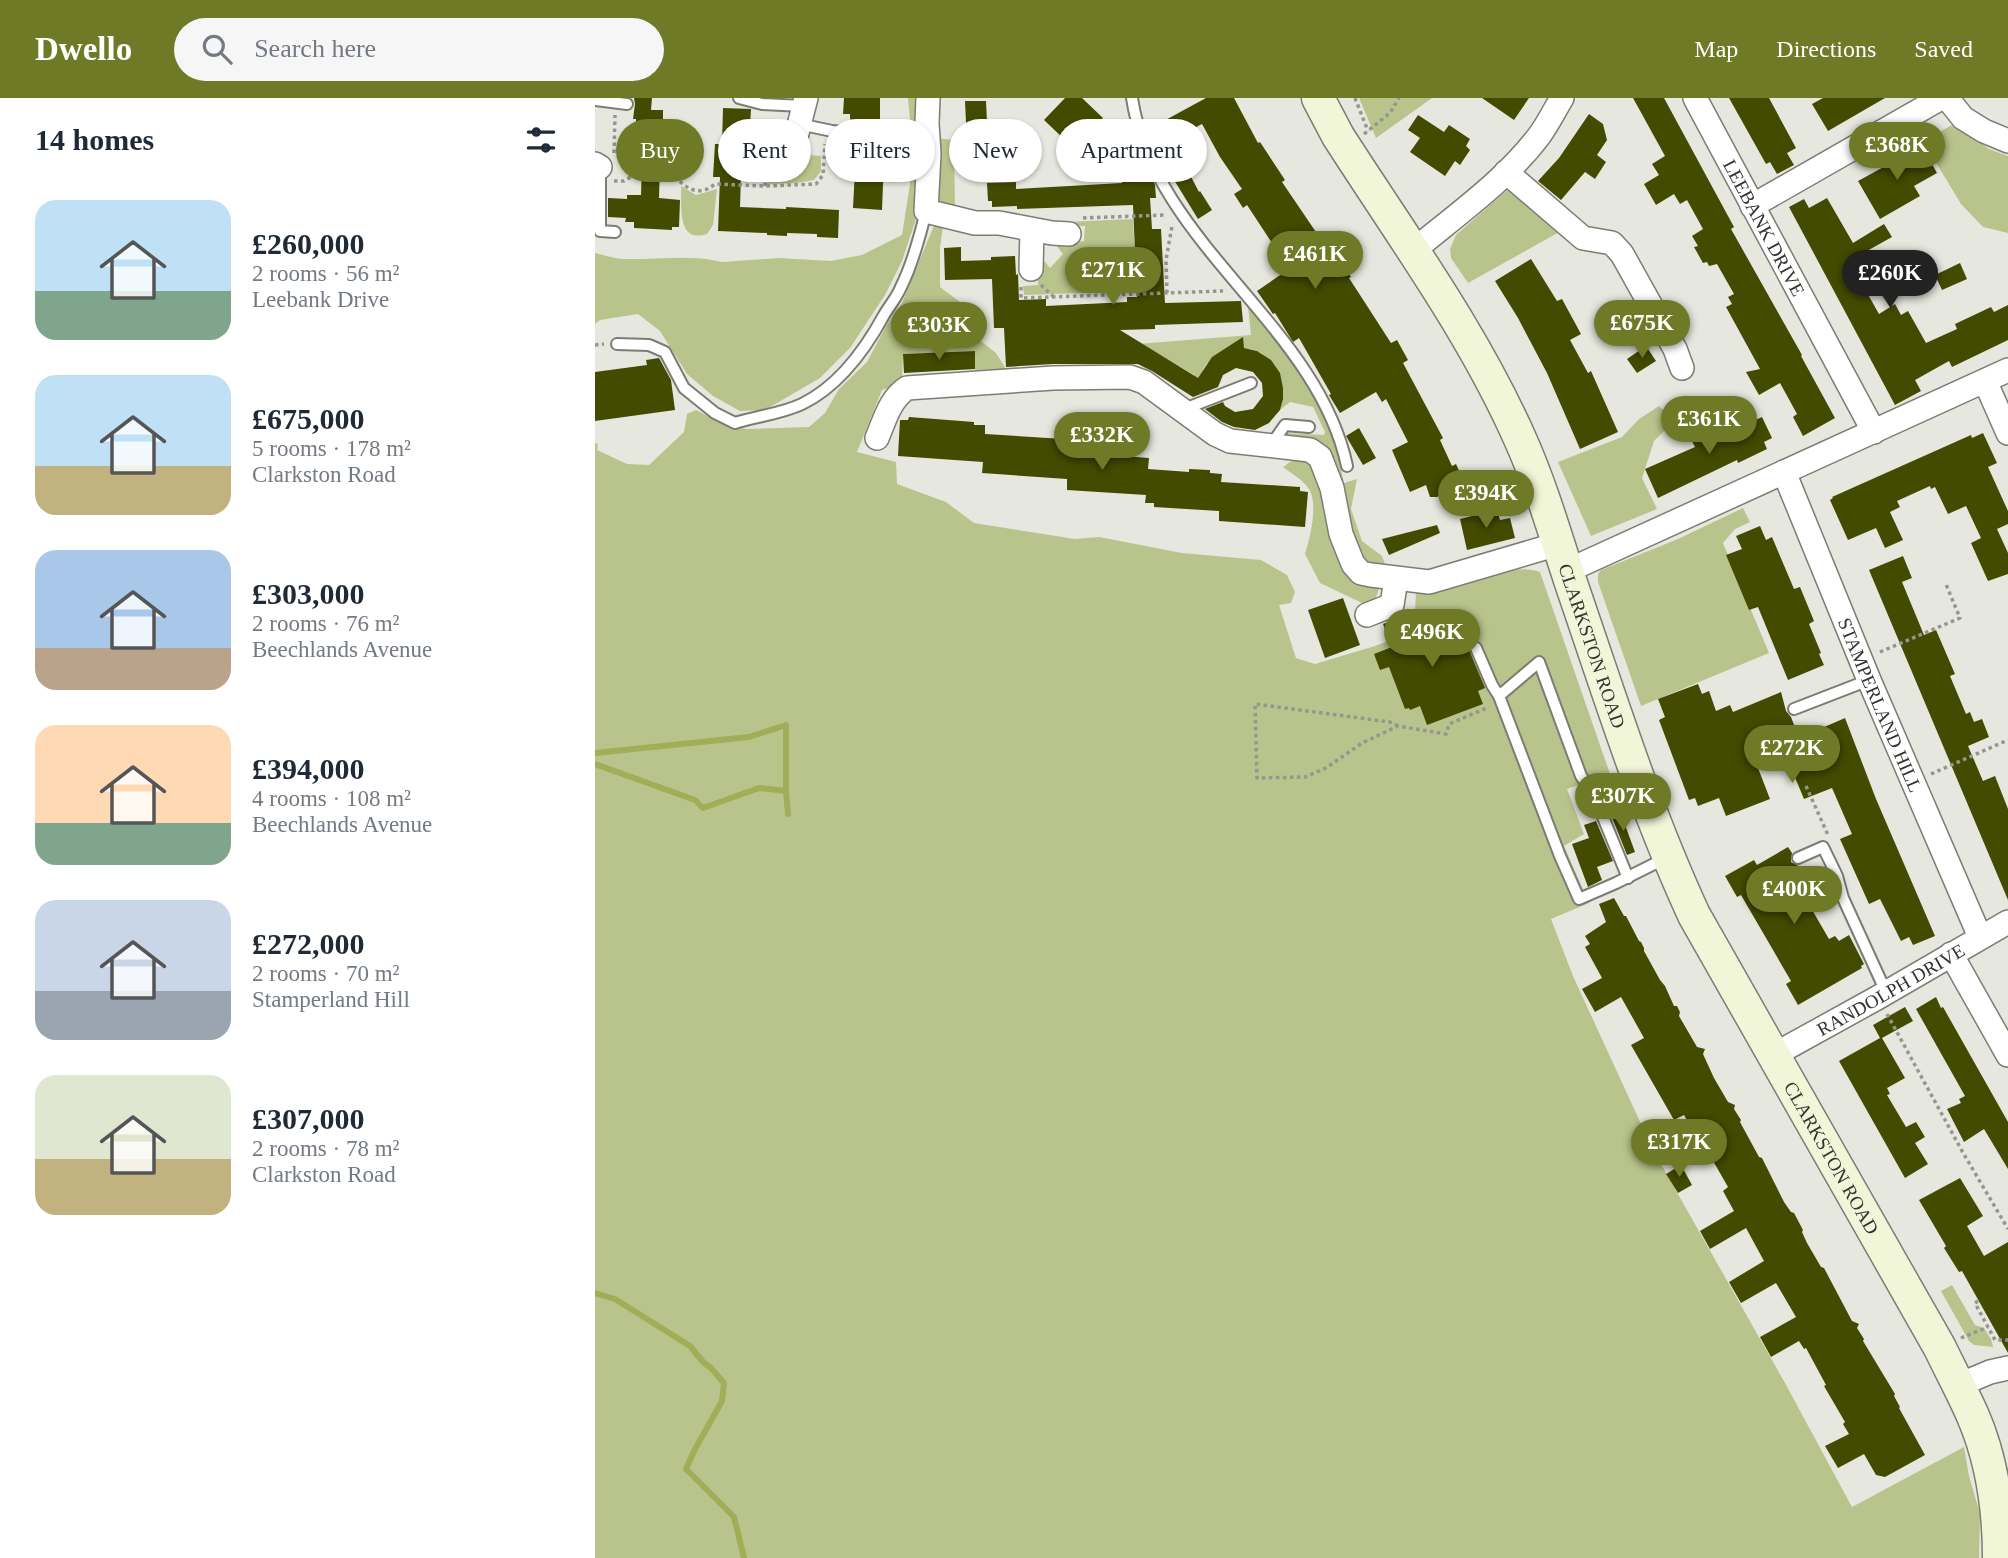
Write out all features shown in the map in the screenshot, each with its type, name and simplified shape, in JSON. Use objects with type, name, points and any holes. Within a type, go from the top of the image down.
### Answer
[{"type":"main road","name":"CLARKSTON ROAD","points":[[1318,98],[1357,140],[1413,251],[1479,356],[1500,397],[1526,453],[1637,776],[1668,856],[1694,915],[1959,1385],[1975,1419],[1989,1466],[2002,1540]]},
{"type":"street","points":[[928,98],[926,211],[975,223],[999,223],[1032,230],[1072,226]]},
{"type":"street","points":[[1413,251],[1506,172],[1541,134],[1562,98]]},
{"type":"street","name":"LEEBANK DRIVE","points":[[1695,98],[1874,432]]},
{"type":"street","points":[[1752,206],[1941,98]]},
{"type":"street","points":[[1947,98],[1963,118],[2008,141]]},
{"type":"street","points":[[1506,172],[1583,238],[1612,243],[1622,254],[1675,349],[1682,368]]},
{"type":"street","points":[[1031,269],[1032,230]]},
{"type":"street","points":[[877,438],[887,412],[898,394],[907,388],[1053,378],[1130,377],[1144,382],[1215,434],[1230,441],[1310,450],[1320,457],[1332,488],[1341,534],[1353,564],[1361,573],[1429,582],[1563,558],[1784,472],[2008,370]]},
{"type":"street","points":[[1985,381],[2008,433]]},
{"type":"street","name":"STAMPERLAND HILL","points":[[1784,472],[1865,670],[1980,937]]},
{"type":"street","points":[[1367,615],[1392,605],[1396,579]]},
{"type":"street","name":"RANDOLPH DRIVE","points":[[1772,1056],[2008,922]]},
{"type":"street","points":[[1951,954],[2008,1055]]},
{"type":"street","points":[[1959,1385],[1990,1371],[2008,1368]]},
{"type":"lane","points":[[739,98],[770,104],[825,128]]},
{"type":"lane","points":[[1132,98],[1142,139],[1157,171],[1200,239],[1295,355],[1333,424],[1344,450],[1347,466]]},
{"type":"lane","points":[[595,100],[621,103]]},
{"type":"lane","points":[[603,162],[600,231],[615,232]]},
{"type":"lane","points":[[617,344],[649,345],[665,352],[684,388],[715,413],[735,423],[800,405],[818,395],[849,367],[877,328],[901,289],[917,246],[926,211]]},
{"type":"lane","points":[[1185,411],[1251,383]]},
{"type":"lane","points":[[1271,445],[1285,425],[1309,427]]},
{"type":"lane","points":[[1476,648],[1500,699],[1579,899],[1628,878],[1668,856]]},
{"type":"lane","points":[[1500,699],[1539,662],[1581,776],[1594,795],[1628,878]]},
{"type":"lane","points":[[1794,709],[1865,670]]},
{"type":"lane","points":[[1594,795],[1637,776]]},
{"type":"lane","points":[[1798,858],[1823,847],[1837,876],[1843,898],[1882,995]]},
{"type":"path","points":[[1355,98],[1357,140]]},
{"type":"path","points":[[1357,140],[1389,113],[1399,98]]},
{"type":"path","points":[[621,103],[603,162],[614,181],[624,181],[634,176],[673,176],[687,188],[697,192],[710,189],[715,184],[816,184],[823,175],[825,144]]},
{"type":"path","points":[[765,186],[770,104]]},
{"type":"path","points":[[1072,226],[1174,215],[1166,260],[1167,293]]},
{"type":"path","points":[[1055,298],[1231,290]]},
{"type":"path","points":[[1865,670],[1960,618],[1945,582]]},
{"type":"path","points":[[1398,726],[1363,743],[1326,768],[1305,777],[1257,778],[1255,704],[1390,722],[1398,726],[1446,734],[1449,724],[1500,699]]},
{"type":"path","points":[[1913,781],[2008,740]]},
{"type":"path","points":[[1882,995],[1962,1151],[2008,1229]]},
{"type":"path","points":[[1978,1301],[1975,1303],[1995,1340],[2008,1340]]},
{"type":"green space","points":[[908,98],[920,98],[920,119],[910,119]]},
{"type":"green space","points":[[1359,98],[1432,98],[1376,138]]},
{"type":"green space","points":[[1954,124],[1989,149],[2008,156],[2008,233],[1983,227],[1961,204],[1923,141]]},
{"type":"green space","points":[[936,138],[949,139],[949,182],[955,182],[955,209],[938,201]]},
{"type":"green space","points":[[811,155],[821,156],[821,171],[811,181]]},
{"type":"green space","points":[[767,182],[803,182],[797,183]]},
{"type":"green space","points":[[910,182],[918,182],[916,219],[902,261],[885,295],[850,348],[820,378],[765,410],[740,411],[713,396],[687,374],[660,331],[638,314],[600,320],[595,324],[595,253],[622,259],[685,258],[722,262],[779,258],[831,261],[862,255],[902,235]]},
{"type":"green space","points":[[1514,184],[1563,230],[1468,283],[1451,258],[1450,249],[1456,235]]},
{"type":"green space","points":[[681,186],[696,195],[717,189],[713,225],[707,234],[697,236],[685,228],[681,212]]},
{"type":"green space","points":[[1133,219],[1136,272],[1143,291],[1024,295],[1023,286],[1038,285],[1037,262],[1041,257],[1050,268],[1063,254],[1055,244],[1084,241],[1085,226],[1065,227],[1065,222]]},
{"type":"green space","points":[[935,223],[943,226],[940,287],[960,302],[965,324],[996,353],[1006,369],[975,370],[974,351],[903,354],[902,384],[882,390],[857,452],[896,462],[897,484],[946,502],[974,523],[1075,539],[1099,537],[1182,553],[1261,560],[1287,575],[1295,592],[1291,603],[1279,605],[1296,658],[1315,664],[1420,629],[1415,612],[1416,591],[1449,589],[1506,571],[1540,572],[1610,774],[1567,789],[1584,834],[1564,846],[1589,903],[1551,919],[1573,976],[1653,1150],[1852,1507],[1964,1447],[1980,1514],[1979,1558],[595,1558],[595,443],[598,444],[597,450],[627,464],[649,465],[684,432],[687,414],[696,410],[727,426],[747,429],[809,427],[825,413],[839,389],[867,362],[902,303]]},
{"type":"green space","points":[[1248,306],[1284,346],[1313,394],[1333,433],[1344,483],[1357,479],[1351,509],[1362,541],[1382,556],[1386,567],[1369,563],[1356,552],[1327,451],[1319,441],[1283,437],[1283,433],[1324,435],[1325,432],[1313,407],[1290,402],[1280,410],[1280,383],[1268,359],[1251,349],[1220,355],[1205,366],[1198,391],[1185,392],[1194,375],[1157,353],[1147,369],[1138,364],[1137,344],[1251,335]]},
{"type":"green space","points":[[1659,406],[1671,417],[1672,423],[1654,441],[1642,478],[1657,509],[1591,536],[1558,462],[1622,437],[1639,419]]},
{"type":"green space","points":[[1293,460],[1314,467],[1319,475],[1334,549],[1350,572],[1379,589],[1375,600],[1362,603],[1320,583],[1305,554],[1313,515],[1311,493],[1303,482],[1283,467]]},
{"type":"green space","points":[[1743,508],[1750,522],[1735,529],[1723,543],[1769,653],[1641,706],[1598,582],[1598,574],[1601,570],[1678,539]]},
{"type":"green space","points":[[1952,1285],[1975,1325],[1984,1328],[1993,1347],[1974,1345],[1969,1341],[1941,1291]]},
{"type":"building","points":[[634,98],[652,98],[651,110],[663,110],[663,119],[633,119]]},
{"type":"building","points":[[844,98],[880,98],[880,119],[850,119],[850,114],[843,114]]},
{"type":"building","points":[[1065,98],[1082,98],[1103,118],[1056,119],[1056,131],[1044,120]]},
{"type":"building","points":[[1206,98],[1234,98],[1258,143],[1260,142],[1285,180],[1282,182],[1320,238],[1323,236],[1351,277],[1349,278],[1391,343],[1397,340],[1408,360],[1403,363],[1443,438],[1440,440],[1452,466],[1456,464],[1465,484],[1437,497],[1430,497],[1426,485],[1410,492],[1392,450],[1408,442],[1386,399],[1382,402],[1376,392],[1340,413],[1299,338],[1293,342],[1257,291],[1289,269],[1247,205],[1243,208],[1234,194],[1242,189],[1207,133],[1207,119],[1167,119]]},
{"type":"building","points":[[1482,98],[1529,98],[1514,120]]},
{"type":"building","points":[[1633,98],[1664,98],[1734,227],[1731,229],[1835,418],[1803,436],[1793,417],[1797,414],[1780,383],[1759,395],[1746,372],[1760,369],[1726,307],[1732,304],[1728,297],[1734,294],[1717,264],[1709,266],[1707,262],[1703,263],[1694,247],[1698,246],[1692,236],[1703,229],[1687,200],[1680,204],[1674,194],[1656,205],[1644,184],[1659,175],[1652,164],[1665,156]]},
{"type":"building","points":[[1729,98],[1769,98],[1796,148],[1787,153],[1794,165],[1777,174],[1770,162],[1766,164]]},
{"type":"building","points":[[1823,98],[1885,98],[1828,131],[1812,104]]},
{"type":"building","points":[[965,101],[986,101],[987,119],[966,119]]},
{"type":"building","points":[[723,108],[751,109],[750,119],[723,119]]},
{"type":"building","points":[[1589,114],[1603,124],[1607,140],[1597,155],[1606,162],[1595,179],[1585,172],[1561,200],[1538,181],[1559,158]]},
{"type":"building","points":[[1418,115],[1444,132],[1449,125],[1470,139],[1466,146],[1470,150],[1460,165],[1455,161],[1445,176],[1410,152],[1420,138],[1408,130]]},
{"type":"building","points":[[715,144],[718,144],[718,177],[713,177]]},
{"type":"building","points":[[1922,146],[1937,173],[1914,186],[1920,196],[1880,219],[1858,181]]},
{"type":"building","points":[[641,182],[659,182],[659,198],[680,200],[679,227],[672,227],[672,230],[634,228],[634,222],[625,222],[626,218],[608,217],[608,198],[627,199],[627,195],[641,195]]},
{"type":"building","points":[[720,182],[741,182],[740,207],[839,210],[838,238],[817,237],[817,234],[787,233],[787,236],[718,231]]},
{"type":"building","points":[[854,182],[883,182],[882,210],[853,208]]},
{"type":"building","points":[[1016,182],[1016,189],[1154,182],[1156,198],[1150,198],[1152,229],[1161,229],[1165,303],[1241,301],[1243,322],[1155,325],[1155,329],[1120,330],[1198,378],[1212,357],[1243,337],[1244,348],[1257,351],[1271,360],[1280,373],[1283,399],[1280,410],[1269,423],[1255,430],[1234,427],[1205,409],[1223,402],[1235,412],[1253,409],[1263,396],[1262,383],[1253,372],[1236,368],[1223,375],[1218,387],[1193,397],[1138,364],[1006,367],[1004,328],[994,328],[992,279],[945,280],[944,248],[961,247],[961,261],[1015,256],[1019,300],[1046,299],[1046,306],[1127,302],[1127,297],[1137,297],[1133,205],[1017,209],[1017,206],[992,207],[992,201],[988,201],[987,183]]},
{"type":"building","points":[[1175,182],[1194,182],[1212,210],[1198,219]]},
{"type":"building","points":[[1827,198],[1853,243],[1884,224],[1892,237],[1849,261],[1879,314],[1895,304],[1901,315],[1908,311],[1926,343],[1957,329],[1955,324],[1991,307],[1994,312],[2008,305],[2008,340],[1952,367],[1949,361],[1915,380],[1921,391],[1895,405],[1789,207],[1804,199],[1809,208]]},
{"type":"building","points":[[1531,259],[1557,301],[1562,299],[1581,334],[1570,340],[1588,373],[1591,371],[1618,432],[1580,449],[1547,373],[1495,281]]},
{"type":"building","points":[[1960,263],[1967,279],[1942,290],[1935,275]]},
{"type":"building","points":[[1635,306],[1652,337],[1640,344],[1622,313]]},
{"type":"building","points":[[1646,346],[1656,361],[1637,373],[1627,359]]},
{"type":"building","points":[[975,351],[975,369],[904,373],[903,354]]},
{"type":"building","points":[[659,358],[671,380],[675,410],[595,421],[595,372],[647,365],[646,360]]},
{"type":"building","points":[[909,417],[974,422],[974,425],[985,425],[985,434],[1063,439],[1063,443],[1070,443],[1070,450],[1149,458],[1148,469],[1189,472],[1189,469],[1210,470],[1210,473],[1222,474],[1221,482],[1300,487],[1300,491],[1308,492],[1305,527],[1219,521],[1219,511],[1154,507],[1154,503],[1145,503],[1146,495],[1067,490],[1067,479],[982,473],[983,462],[898,456],[900,420],[908,420]]},
{"type":"building","points":[[1762,417],[1772,438],[1764,442],[1767,449],[1738,463],[1737,460],[1658,498],[1645,469],[1695,447],[1692,441],[1719,428],[1722,436]]},
{"type":"building","points":[[1359,428],[1376,458],[1363,465],[1346,436]]},
{"type":"building","points":[[1983,433],[1997,463],[1988,467],[2008,511],[2008,524],[1997,529],[2008,553],[2008,574],[1988,581],[1971,543],[1981,538],[1966,506],[1948,514],[1935,487],[1931,489],[1930,486],[1897,501],[1900,507],[1890,512],[1903,540],[1885,548],[1876,528],[1848,540],[1830,500],[1832,497],[1971,435],[1972,438]]},
{"type":"building","points":[[1497,510],[1500,520],[1510,518],[1515,538],[1467,550],[1460,519]]},
{"type":"building","points":[[1437,525],[1440,533],[1389,555],[1382,539]]},
{"type":"building","points":[[1760,526],[1766,540],[1772,537],[1794,589],[1800,587],[1814,621],[1809,624],[1824,665],[1788,680],[1758,607],[1749,610],[1726,555],[1742,549],[1736,536]]},
{"type":"building","points":[[1903,556],[1912,578],[1902,582],[1924,635],[1936,630],[1955,674],[1950,676],[1966,714],[1970,712],[1974,722],[1982,719],[1989,737],[1968,746],[1983,781],[1995,776],[2008,809],[2008,900],[1869,570]]},
{"type":"building","points":[[1343,598],[1360,645],[1325,658],[1308,610]]},
{"type":"building","points":[[1415,612],[1424,640],[1468,623],[1475,640],[1469,644],[1469,650],[1485,688],[1478,691],[1483,704],[1427,725],[1420,706],[1405,709],[1389,667],[1380,670],[1374,654],[1392,647],[1383,624]]},
{"type":"building","points":[[1698,684],[1702,694],[1709,691],[1716,711],[1730,705],[1733,712],[1781,692],[1786,711],[1799,738],[1845,718],[1876,799],[1935,936],[1913,945],[1909,937],[1901,941],[1880,899],[1869,904],[1840,839],[1852,834],[1832,788],[1804,799],[1781,744],[1753,755],[1770,799],[1726,816],[1719,798],[1698,806],[1695,798],[1689,800],[1659,720],[1665,717],[1658,699]]},
{"type":"building","points":[[1620,811],[1635,852],[1627,855],[1611,815]]},
{"type":"building","points":[[1596,821],[1613,861],[1597,867],[1602,880],[1588,887],[1572,844],[1589,838],[1584,825]]},
{"type":"building","points":[[1788,847],[1792,853],[1791,862],[1799,866],[1797,870],[1804,881],[1797,884],[1829,939],[1835,936],[1839,941],[1849,935],[1864,964],[1862,968],[1798,1005],[1786,984],[1791,981],[1741,895],[1737,897],[1725,876],[1754,860],[1757,865]]},
{"type":"building","points":[[1614,898],[1641,942],[1674,1006],[1677,1006],[1679,1016],[1697,1047],[1705,1049],[1703,1054],[1714,1078],[1728,1102],[1735,1105],[1740,1122],[1784,1202],[1794,1213],[1807,1243],[1824,1268],[1852,1321],[1859,1324],[1857,1328],[1863,1341],[1895,1394],[1899,1408],[1925,1455],[1885,1477],[1876,1475],[1864,1454],[1838,1468],[1825,1446],[1849,1434],[1806,1348],[1804,1349],[1799,1341],[1771,1357],[1760,1337],[1796,1317],[1776,1283],[1741,1303],[1729,1282],[1764,1261],[1746,1228],[1710,1249],[1700,1231],[1734,1211],[1723,1191],[1728,1187],[1684,1115],[1674,1120],[1631,1045],[1644,1038],[1621,997],[1595,1012],[1582,989],[1602,978],[1585,947],[1590,944],[1585,936],[1606,922],[1599,904]]},
{"type":"building","points":[[1936,997],[2008,1122],[2008,1169],[1984,1129],[1964,1142],[1947,1109],[1961,1103],[1959,1099],[1965,1096],[1916,1009]]},
{"type":"building","points":[[1905,1007],[1913,1021],[1882,1038],[1905,1078],[1887,1088],[1890,1094],[1887,1095],[1906,1127],[1916,1122],[1925,1137],[1915,1143],[1928,1164],[1905,1178],[1839,1061],[1880,1038],[1873,1025]]},
{"type":"building","points":[[1681,1165],[1692,1185],[1678,1193],[1666,1174]]},
{"type":"building","points":[[1960,1178],[1983,1216],[1967,1226],[1984,1256],[2008,1242],[2008,1353],[1962,1271],[1959,1272],[1944,1248],[1946,1246],[1919,1200]]},
{"type":"waterway","points":[[595,753],[749,737],[786,725],[786,791]]},
{"type":"waterway","points":[[595,764],[695,800],[703,808],[759,788],[786,791],[788,814]]},
{"type":"waterway","points":[[595,1293],[615,1299],[690,1346],[724,1383],[722,1401],[686,1469],[734,1517],[744,1558]]}]
